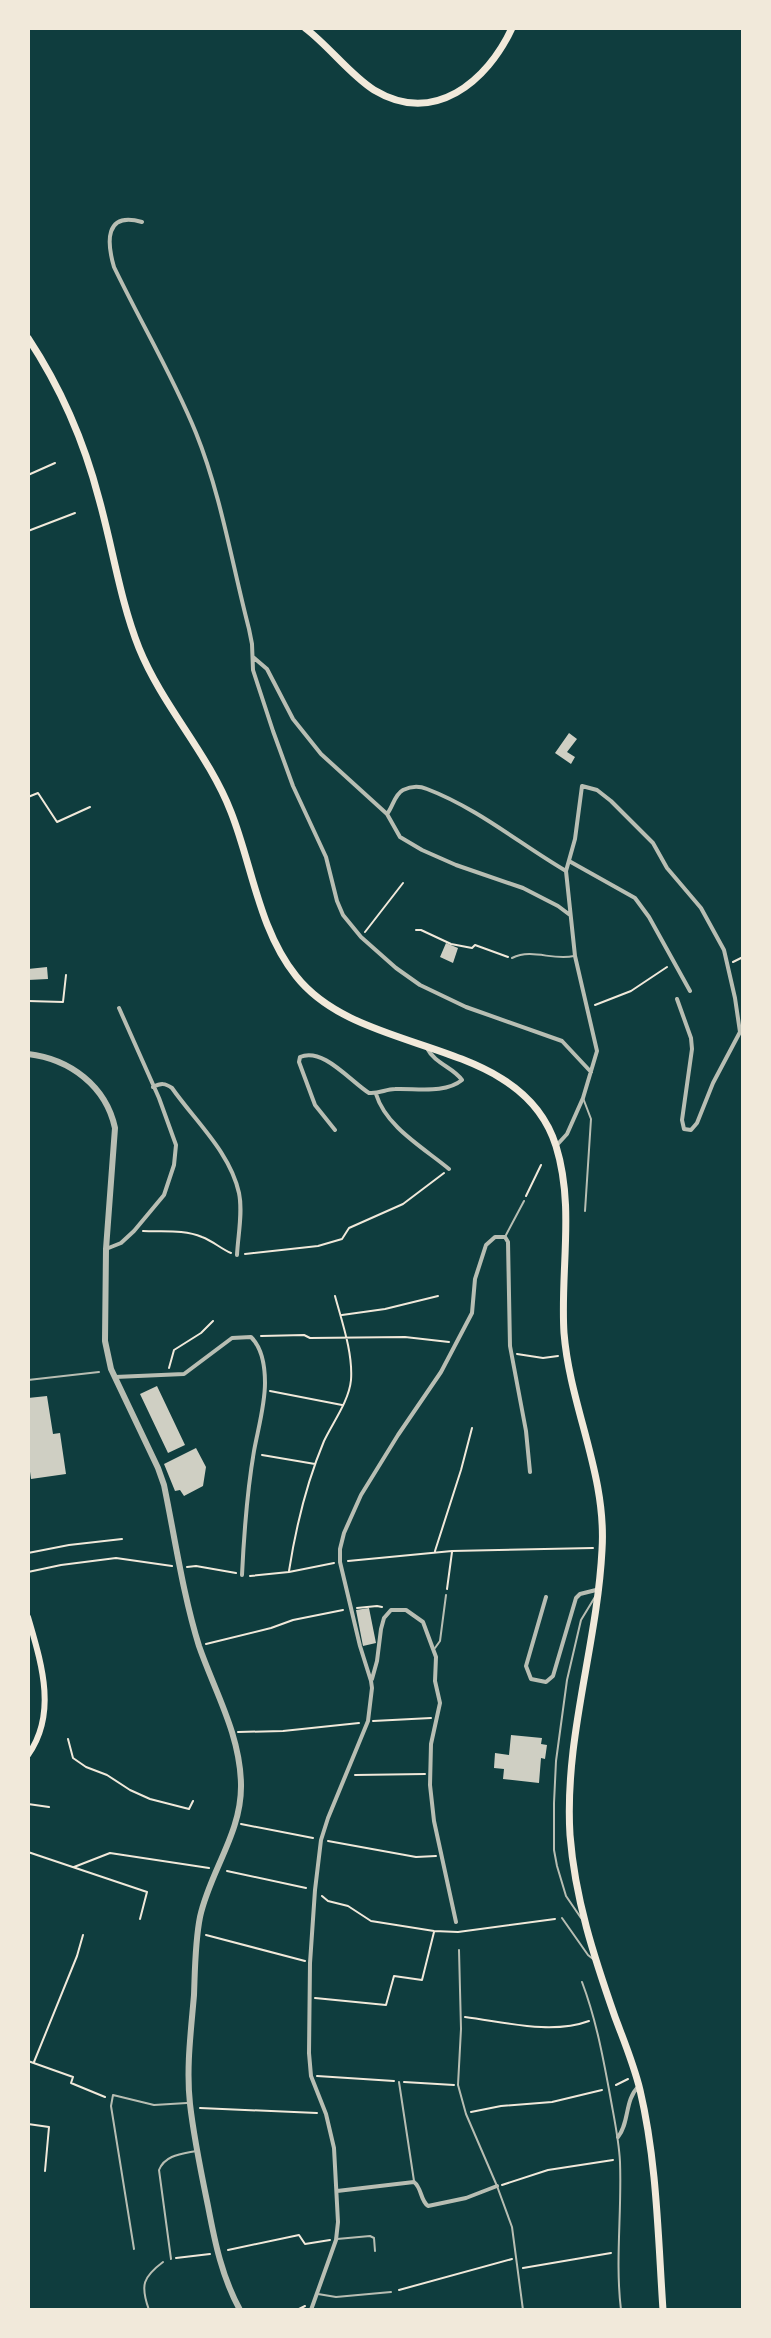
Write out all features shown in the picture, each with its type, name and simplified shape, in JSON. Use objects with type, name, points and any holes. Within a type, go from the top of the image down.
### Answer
[{"type":"main road","points":[[305,28],[375,90],[414,103],[440,99],[467,86],[491,65],[512,28]]},
{"type":"main road","points":[[28,338],[61,392],[86,452],[120,589],[139,647],[167,704],[220,788],[237,829],[265,918],[283,956],[306,988],[325,1003],[365,1025],[489,1072],[520,1092],[543,1118],[556,1146],[564,1187],[563,1301],[567,1355],[599,1492],[603,1547],[600,1589],[570,1765],[571,1845],[584,1922],[639,2086],[653,2161],[663,2310]]},
{"type":"main road","points":[[28,1617],[45,1686],[42,1721],[28,1755]]},
{"type":"street","points":[[142,222],[118,222],[109,235],[114,267],[197,436],[215,493],[249,629],[253,670],[283,760],[326,857],[343,915],[361,937],[420,985],[466,1007],[562,1041],[591,1072]]},
{"type":"street","points":[[253,657],[267,669],[293,719],[321,754],[387,814],[400,837],[474,872],[523,888],[572,917]]},
{"type":"street","points":[[556,1146],[567,1134],[583,1098],[597,1051],[575,956],[566,871],[575,839],[582,786],[597,790],[611,801],[653,843],[667,868],[701,908],[724,950],[740,1032],[691,1130],[684,1129],[682,1120],[691,1038],[677,999]]},
{"type":"street","points":[[387,814],[394,807],[395,797],[403,790],[426,788],[479,816],[566,871]]},
{"type":"street","points":[[569,861],[635,898],[690,991]]},
{"type":"street","points":[[106,1249],[121,1243],[134,1231],[164,1195],[174,1165],[176,1145],[119,1008]]},
{"type":"street","points":[[335,1130],[315,1105],[299,1062],[300,1057],[309,1053],[321,1056],[369,1093],[442,1088],[459,1083],[461,1077],[440,1063],[426,1046]]},
{"type":"street","points":[[28,1051],[81,1074],[102,1095],[112,1115],[115,1128],[106,1249],[107,1359],[164,1485],[199,1646],[233,1731],[241,1775],[236,1823],[203,1906],[198,1933],[189,2062],[190,2105],[217,2253],[240,2310]]},
{"type":"street","points":[[153,1087],[167,1084],[172,1088],[230,1168],[239,1195],[237,1255]]},
{"type":"street","points":[[376,1094],[390,1120],[449,1169]]},
{"type":"street","points":[[371,1681],[340,1562],[344,1533],[361,1495],[441,1372],[472,1313],[475,1279],[486,1245],[495,1237],[505,1237],[508,1242],[509,1329],[530,1472]]},
{"type":"street","points":[[115,1377],[184,1374],[232,1338],[251,1337],[259,1345],[265,1390],[253,1453],[242,1575]]},
{"type":"street","points":[[546,1597],[526,1666],[531,1679],[546,1682],[553,1676],[576,1598],[600,1589]]},
{"type":"street","points":[[311,2310],[336,2240],[338,2222],[334,2148],[326,2114],[311,2076],[309,2053],[315,1890],[321,1840],[368,1721],[371,1681],[381,1629],[384,1618],[391,1610],[406,1610],[423,1622],[436,1657],[435,1681],[440,1703],[431,1744],[430,1774],[434,1821],[456,1922]]},
{"type":"street","points":[[618,2137],[624,2127],[631,2097],[639,2086]]},
{"type":"street","points":[[337,2191],[414,2182],[428,2206],[466,2198],[497,2186]]},
{"type":"lane","points":[[512,958],[534,953],[564,958],[575,956]]},
{"type":"lane","points":[[583,1098],[591,1119],[585,1211]]},
{"type":"lane","points":[[505,1237],[524,1201]]},
{"type":"lane","points":[[28,1380],[99,1372]]},
{"type":"lane","points":[[584,1922],[566,1896],[557,1866],[554,1850],[555,1785],[567,1680],[581,1620],[600,1589]]},
{"type":"lane","points":[[433,1650],[440,1641],[446,1595]]},
{"type":"lane","points":[[562,1918],[588,1955],[596,1961]]},
{"type":"lane","points":[[459,1950],[458,2085],[466,2114],[512,2227],[523,2310]]},
{"type":"lane","points":[[582,1982],[605,2062],[618,2137],[621,2310]]},
{"type":"lane","points":[[399,2082],[414,2182]]},
{"type":"lane","points":[[134,2249],[111,2106],[113,2095],[154,2105],[190,2105]]},
{"type":"lane","points":[[171,2259],[159,2170],[162,2163],[171,2157],[197,2151]]},
{"type":"lane","points":[[336,2240],[370,2236],[374,2238],[375,2251]]},
{"type":"lane","points":[[149,2310],[145,2283],[148,2273],[163,2262]]},
{"type":"lane","points":[[318,2294],[336,2297],[391,2292]]},
{"type":"path","points":[[28,475],[55,463]]},
{"type":"path","points":[[28,531],[75,513]]},
{"type":"path","points":[[28,797],[38,793],[57,822],[90,807]]},
{"type":"path","points":[[361,937],[403,883]]},
{"type":"path","points":[[416,930],[451,944],[472,948],[475,945],[512,958]]},
{"type":"path","points":[[732,963],[743,957]]},
{"type":"path","points":[[586,1008],[631,991],[673,963]]},
{"type":"path","points":[[28,1001],[63,1002],[66,975]]},
{"type":"path","points":[[524,1201],[541,1165]]},
{"type":"path","points":[[134,1231],[189,1232],[237,1255],[318,1246],[342,1239],[349,1228],[403,1204],[449,1169]]},
{"type":"path","points":[[289,1572],[301,1505],[351,1380],[350,1357],[335,1296]]},
{"type":"path","points":[[341,1315],[385,1309],[438,1296]]},
{"type":"path","points":[[168,1373],[174,1350],[201,1333],[213,1321]]},
{"type":"path","points":[[251,1337],[405,1337],[455,1343]]},
{"type":"path","points":[[512,1353],[543,1358],[567,1355]]},
{"type":"path","points":[[265,1390],[342,1405]]},
{"type":"path","points":[[434,1552],[472,1428]]},
{"type":"path","points":[[253,1453],[316,1464]]},
{"type":"path","points":[[28,1553],[122,1539]]},
{"type":"path","points":[[28,1572],[116,1558],[181,1567],[196,1566],[242,1575],[289,1572],[340,1562],[434,1552],[603,1547]]},
{"type":"path","points":[[446,1595],[452,1551]]},
{"type":"path","points":[[199,1646],[293,1620],[352,1608],[377,1606],[391,1610]]},
{"type":"path","points":[[233,1731],[283,1731],[437,1716]]},
{"type":"path","points":[[68,1739],[73,1758],[130,1790],[150,1799],[189,1809],[193,1801]]},
{"type":"path","points":[[344,1776],[430,1774]]},
{"type":"path","points":[[28,1804],[49,1807]]},
{"type":"path","points":[[236,1823],[416,1857],[441,1856]]},
{"type":"path","points":[[28,1852],[147,1892],[140,1919]]},
{"type":"path","points":[[456,1922],[459,1950]]},
{"type":"path","points":[[310,1997],[386,2005],[394,1976],[422,1980],[434,1931]]},
{"type":"path","points":[[198,1933],[310,1963]]},
{"type":"path","points":[[34,2062],[83,1935]]},
{"type":"path","points":[[460,2016],[543,2027],[573,2027],[593,2019]]},
{"type":"path","points":[[28,2061],[73,2077],[71,2083],[108,2098],[113,2095]]},
{"type":"path","points":[[466,2114],[501,2106],[552,2102],[609,2089],[636,2075]]},
{"type":"path","points":[[311,2076],[458,2085]]},
{"type":"path","points":[[190,2105],[326,2114]]},
{"type":"path","points":[[28,2124],[49,2127],[45,2171]]},
{"type":"path","points":[[497,2186],[548,2170],[620,2159]]},
{"type":"path","points":[[171,2259],[217,2253],[299,2235],[305,2244],[336,2240]]},
{"type":"path","points":[[518,2269],[618,2252]]},
{"type":"path","points":[[391,2292],[517,2257]]},
{"type":"building","points":[[569,733],[577,739],[567,752],[575,757],[571,764],[555,753]]},
{"type":"building","points":[[446,943],[458,948],[453,963],[440,957]]},
{"type":"building","points":[[47,967],[48,979],[28,980],[28,969]]},
{"type":"building","points":[[157,1386],[185,1445],[168,1453],[140,1394]]},
{"type":"building","points":[[47,1396],[53,1434],[60,1433],[66,1474],[31,1479],[28,1398]]},
{"type":"building","points":[[196,1448],[206,1467],[203,1486],[184,1496],[180,1490],[175,1491],[164,1464]]},
{"type":"building","points":[[369,1608],[376,1643],[363,1646],[356,1610]]},
{"type":"building","points":[[511,1735],[542,1738],[541,1744],[547,1745],[545,1759],[541,1758],[539,1783],[503,1779],[504,1769],[494,1768],[495,1753],[509,1755]]}]
